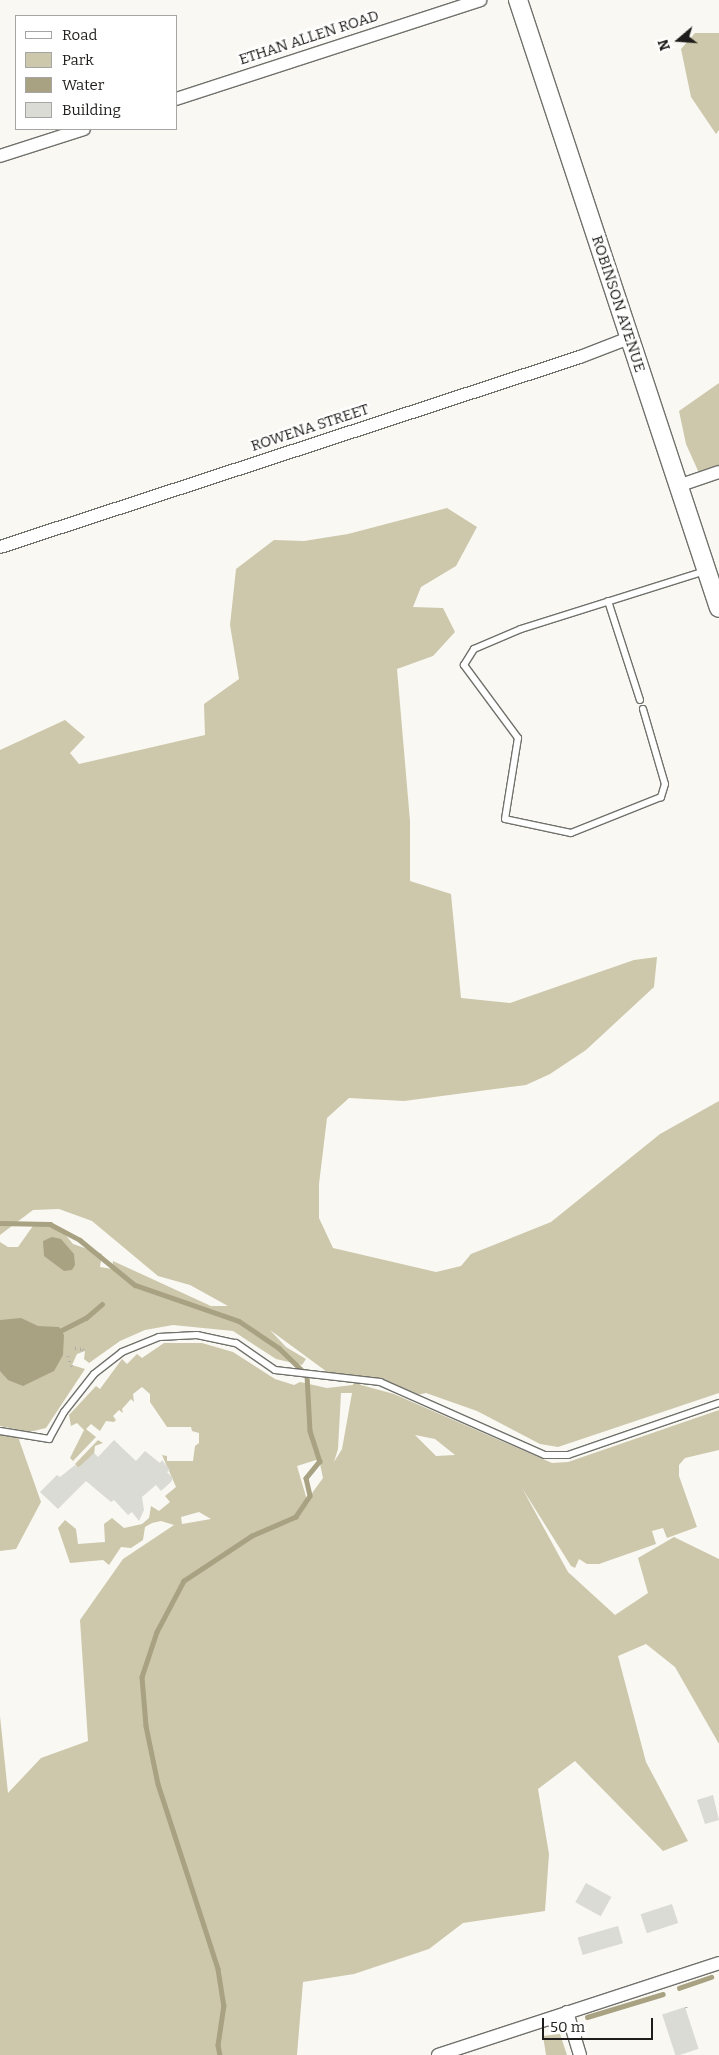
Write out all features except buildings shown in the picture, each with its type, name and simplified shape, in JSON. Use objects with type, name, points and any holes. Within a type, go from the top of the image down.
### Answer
[{"type":"main road","name":"ROBINSON AVENUE","points":[[518,0],[719,608]]},
{"type":"street","name":"ETHAN ALLEN ROAD","points":[[178,98],[480,0]]},
{"type":"street","points":[[0,156],[81,130]]},
{"type":"street","name":"ROWENA STREET","points":[[0,547],[580,357],[629,338]]},
{"type":"street","points":[[678,486],[719,472]]},
{"type":"street","points":[[438,2055],[719,1963]]},
{"type":"street","points":[[567,2012],[580,2055]]},
{"type":"lane","points":[[643,709],[665,784],[661,797],[571,832],[505,819],[518,738],[464,665],[474,649],[521,629],[706,571]]},
{"type":"lane","points":[[608,601],[640,700]]},
{"type":"lane","points":[[0,1431],[49,1438],[64,1412],[94,1374],[122,1352],[159,1336],[197,1335],[236,1343],[275,1370],[380,1382],[545,1455],[568,1455],[719,1403]]},
{"type":"path","points":[[75,1348],[83,1349],[85,1353]]},
{"type":"path","points":[[68,1356],[72,1366]]},
{"type":"green space","points":[[695,33],[719,33],[719,130],[716,134],[691,97],[681,49]]},
{"type":"green space","points":[[719,383],[719,466],[699,473],[686,444],[679,411]]},
{"type":"green space","points":[[447,508],[477,527],[456,566],[421,587],[413,607],[443,608],[455,632],[433,656],[397,669],[410,821],[410,881],[451,894],[461,998],[510,1003],[634,960],[657,957],[654,987],[586,1050],[550,1074],[526,1085],[404,1101],[349,1098],[327,1118],[319,1184],[319,1218],[333,1248],[436,1272],[461,1266],[471,1254],[551,1222],[660,1134],[719,1101],[719,1393],[558,1447],[540,1444],[477,1411],[426,1393],[413,1396],[380,1382],[355,1379],[361,1385],[394,1394],[552,1463],[568,1462],[719,1410],[719,1450],[685,1458],[679,1465],[679,1476],[697,1527],[667,1538],[663,1528],[652,1531],[656,1544],[599,1564],[587,1564],[579,1559],[575,1568],[571,1566],[522,1488],[568,1572],[615,1615],[648,1593],[638,1558],[674,1537],[719,1559],[719,1744],[675,1667],[646,1644],[618,1656],[646,1762],[688,1841],[663,1851],[575,1761],[538,1789],[549,1854],[545,1911],[463,1923],[429,1949],[354,1974],[303,1982],[297,2055],[0,2055],[0,1716],[8,1793],[41,1758],[88,1741],[80,1620],[123,1559],[174,1525],[161,1521],[145,1527],[143,1540],[131,1548],[121,1547],[109,1565],[103,1560],[70,1563],[58,1528],[65,1520],[76,1529],[78,1544],[105,1542],[104,1524],[112,1518],[124,1528],[142,1524],[149,1518],[151,1506],[159,1511],[170,1502],[165,1496],[176,1487],[162,1455],[167,1456],[167,1461],[193,1461],[195,1446],[199,1443],[199,1433],[192,1431],[191,1427],[167,1427],[150,1402],[150,1394],[142,1387],[133,1394],[134,1402],[131,1399],[122,1409],[123,1413],[119,1410],[113,1416],[116,1420],[114,1422],[106,1421],[100,1431],[91,1424],[86,1429],[96,1437],[73,1461],[70,1458],[84,1430],[77,1423],[71,1426],[69,1415],[96,1386],[100,1389],[122,1359],[127,1364],[137,1354],[142,1358],[164,1343],[202,1343],[233,1352],[275,1379],[294,1385],[300,1382],[327,1388],[353,1385],[354,1379],[334,1377],[270,1330],[286,1347],[306,1359],[302,1365],[276,1359],[233,1331],[173,1325],[145,1330],[120,1341],[89,1363],[84,1359],[85,1351],[77,1354],[72,1365],[85,1369],[46,1428],[29,1432],[0,1426],[0,1242],[8,1247],[18,1247],[35,1223],[59,1227],[73,1244],[102,1254],[100,1267],[112,1269],[113,1261],[211,1306],[228,1306],[190,1285],[158,1276],[92,1221],[59,1209],[33,1210],[0,1235],[0,750],[65,720],[85,737],[70,753],[79,764],[205,735],[204,704],[239,679],[230,625],[236,569],[274,540],[304,541],[348,534]],"holes":[[[341,1393],[352,1393],[342,1449],[334,1462],[338,1449]],[[415,1435],[435,1439],[455,1455],[436,1456]],[[316,1460],[320,1464],[323,1478],[307,1500],[297,1466]],[[199,1512],[211,1519],[182,1524],[181,1517]]]},
{"type":"green space","points":[[0,1431],[17,1434],[41,1502],[16,1549],[0,1551]]},
{"type":"green space","points":[[98,1440],[103,1443],[95,1446],[94,1455],[78,1468],[75,1464]]},
{"type":"green space","points":[[560,2034],[567,2055],[546,2055],[543,2036]]},
{"type":"water","points":[[52,1237],[61,1239],[74,1254],[75,1265],[72,1270],[64,1271],[44,1256],[43,1241]]},
{"type":"water","points":[[21,1318],[38,1326],[59,1327],[64,1335],[63,1355],[54,1371],[23,1386],[8,1380],[0,1371],[0,1320]]},
{"type":"waterway","points":[[0,1223],[50,1224],[80,1240],[135,1285],[239,1321],[279,1348],[307,1375],[310,1431],[320,1461],[306,1478],[310,1496],[296,1517],[252,1536],[184,1581],[157,1632],[142,1677],[146,1726],[158,1784],[218,1969],[224,2005],[218,2045],[220,2055]]},
{"type":"waterway","points":[[60,1331],[86,1318],[102,1304]]},
{"type":"waterway","points":[[679,1988],[711,1977]]},
{"type":"waterway","points":[[587,2017],[663,1994]]}]
